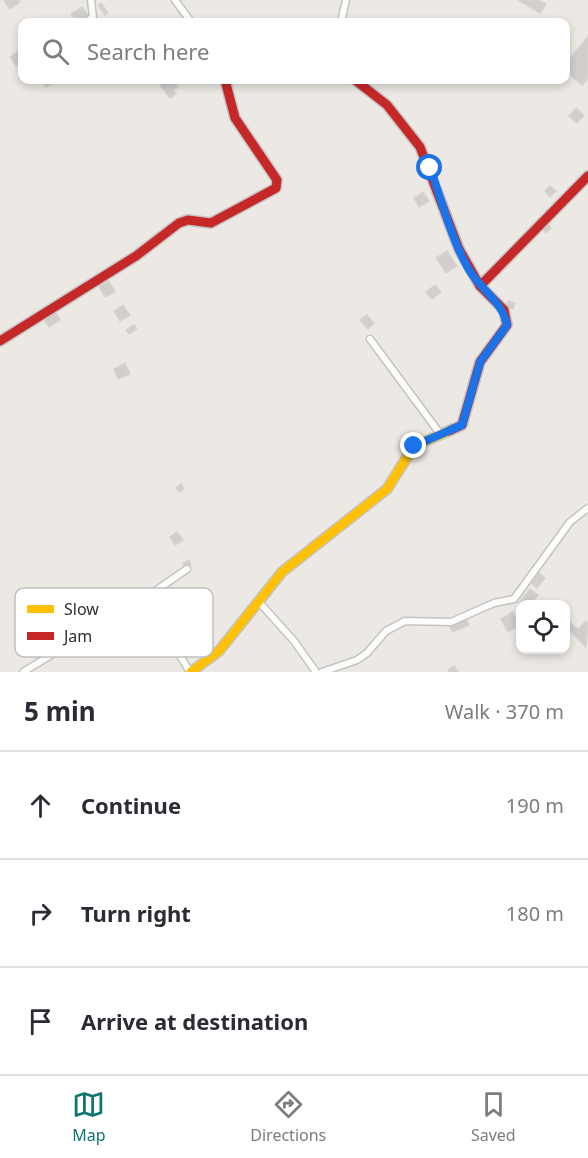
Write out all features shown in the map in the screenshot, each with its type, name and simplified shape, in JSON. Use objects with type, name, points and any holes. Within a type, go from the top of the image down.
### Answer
[{"type":"street","points":[[91,0],[92,18]]},
{"type":"street","points":[[175,0],[188,18]]},
{"type":"street","points":[[342,18],[346,0]]},
{"type":"street","points":[[0,341],[136,255],[178,223],[188,220],[211,223],[276,188],[277,180],[232,111],[226,84]]},
{"type":"street","points":[[213,655],[219,651],[282,572],[387,489],[414,446],[455,430],[465,420],[480,362],[507,325],[504,310],[480,286],[459,249],[430,168],[420,147],[387,105],[360,84]]},
{"type":"street","points":[[480,286],[588,176]]},
{"type":"street","points":[[370,339],[441,435]]},
{"type":"street","points":[[321,672],[357,660],[367,653],[386,631],[405,621],[451,622],[494,603],[514,599],[570,522],[588,508]]},
{"type":"street","points":[[159,588],[187,569]]},
{"type":"street","points":[[258,602],[294,641],[316,672]]},
{"type":"street","points":[[23,672],[48,657]]},
{"type":"street","points":[[181,657],[190,672],[211,657]]},
{"type":"building","points":[[4,0],[18,0],[20,2],[10,9]]},
{"type":"building","points":[[518,0],[538,0],[546,4],[540,13]]},
{"type":"building","points":[[101,3],[108,13],[105,15],[98,5]]},
{"type":"building","points":[[82,7],[89,16],[74,18],[71,14]]},
{"type":"building","points":[[588,36],[588,78],[582,85],[570,75],[570,59]]},
{"type":"building","points":[[18,52],[18,65],[16,66],[10,57]]},
{"type":"building","points":[[176,84],[178,87],[173,90],[176,94],[170,98],[160,85]]},
{"type":"building","points":[[576,108],[584,115],[577,123],[569,116]]},
{"type":"building","points":[[550,186],[556,191],[550,197],[545,191]]},
{"type":"building","points":[[423,192],[429,201],[419,207],[414,198]]},
{"type":"building","points":[[545,221],[551,228],[546,233],[540,226]]},
{"type":"building","points":[[447,251],[457,266],[446,273],[436,258]]},
{"type":"building","points":[[109,281],[115,292],[105,297],[99,286]]},
{"type":"building","points":[[435,285],[441,292],[432,299],[426,292]]},
{"type":"building","points":[[508,301],[515,303],[513,309],[506,307]]},
{"type":"building","points":[[123,305],[130,315],[120,321],[114,311]]},
{"type":"building","points":[[53,309],[60,320],[49,327],[42,317]]},
{"type":"building","points":[[367,315],[374,323],[368,329],[360,320]]},
{"type":"building","points":[[134,325],[137,329],[129,334],[126,330]]},
{"type":"building","points":[[125,363],[130,374],[118,379],[114,369]]},
{"type":"building","points":[[181,484],[184,489],[179,492],[176,488]]},
{"type":"building","points":[[177,532],[183,540],[175,545],[170,537]]},
{"type":"building","points":[[189,560],[191,565],[185,568],[183,563]]},
{"type":"building","points":[[539,573],[545,578],[537,588],[531,583]]},
{"type":"building","points":[[530,589],[538,595],[534,600],[521,600]]},
{"type":"building","points":[[513,612],[516,618],[516,627],[508,632],[501,619]]},
{"type":"building","points":[[466,619],[469,625],[452,632],[450,626]]},
{"type":"building","points":[[586,621],[588,623],[586,647],[570,631],[570,623],[578,629]]},
{"type":"building","points":[[454,666],[458,672],[449,672],[448,670]]},
{"type":"traffic: slow","points":[[213,656],[282,572],[387,489],[414,446],[449,431]]},
{"type":"traffic: slow","points":[[191,672],[211,657]]},
{"type":"traffic: jam","points":[[0,341],[136,256],[179,223],[188,220],[211,223],[276,188],[277,180],[235,118],[226,84]]},
{"type":"traffic: jam","points":[[360,84],[387,105],[420,147],[459,249],[480,286],[588,176]]},
{"type":"traffic: jam","points":[[449,431],[462,425],[480,362],[507,325],[504,310],[480,286]]},
{"type":"route","points":[[414,446],[462,425],[480,362],[486,350],[507,325],[504,310],[480,286],[468,269],[430,168]]}]
